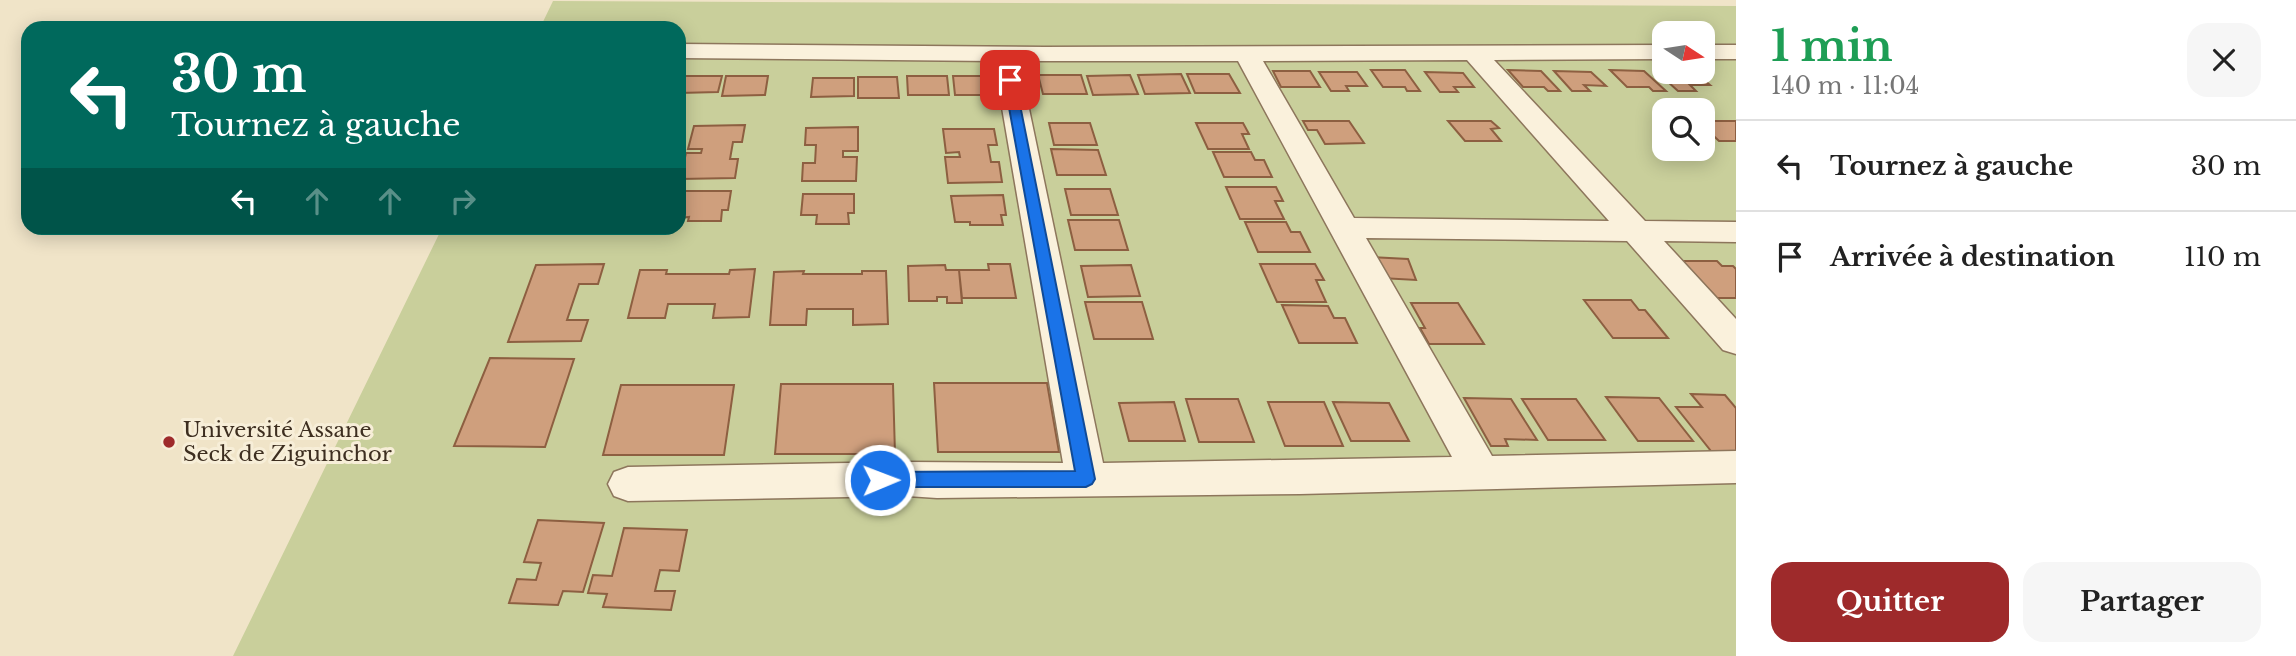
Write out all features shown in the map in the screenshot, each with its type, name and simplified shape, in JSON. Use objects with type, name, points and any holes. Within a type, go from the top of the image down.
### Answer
[{"type":"street","points":[[686,51],[1004,54],[1652,52]]},
{"type":"street","points":[[1715,52],[1736,52]]},
{"type":"street","points":[[1246,53],[1481,473]]},
{"type":"street","points":[[1474,53],[1639,231],[1736,341]]},
{"type":"street","points":[[1004,54],[1086,479]]},
{"type":"street","points":[[1342,228],[1736,232]]},
{"type":"street","points":[[628,484],[1736,467]]},
{"type":"green space","points":[[553,1],[1736,6],[1736,656],[233,656],[439,235],[686,235],[686,21],[543,21]]},
{"type":"building","points":[[1371,70],[1405,70],[1420,91],[1407,91],[1405,87],[1383,87]]},
{"type":"building","points":[[1508,70],[1541,71],[1560,91],[1548,91],[1544,87],[1523,87]]},
{"type":"building","points":[[1610,70],[1644,71],[1652,78],[1652,84],[1658,84],[1666,91],[1653,91],[1649,87],[1627,87]]},
{"type":"building","points":[[1273,71],[1310,71],[1320,87],[1281,87]]},
{"type":"building","points":[[1554,71],[1591,72],[1606,86],[1584,85],[1590,91],[1572,91]]},
{"type":"building","points":[[1319,72],[1357,72],[1367,86],[1346,86],[1349,91],[1331,91]]},
{"type":"building","points":[[1425,72],[1463,73],[1474,87],[1454,87],[1458,92],[1440,92]]},
{"type":"building","points":[[1181,74],[1190,93],[1145,94],[1138,75]]},
{"type":"building","points":[[1187,74],[1229,74],[1240,93],[1195,93]]},
{"type":"building","points":[[1038,75],[1081,75],[1087,94],[1043,94]]},
{"type":"building","points":[[1130,75],[1138,94],[1093,95],[1087,76]]},
{"type":"building","points":[[686,76],[722,76],[718,92],[686,93]]},
{"type":"building","points":[[726,76],[768,76],[765,95],[722,96]]},
{"type":"building","points":[[907,76],[947,76],[949,95],[908,95]]},
{"type":"building","points":[[953,76],[996,76],[1000,95],[955,95]]},
{"type":"building","points":[[858,77],[897,77],[899,98],[858,98]]},
{"type":"building","points":[[813,78],[854,78],[854,96],[811,97]]},
{"type":"building","points":[[1670,84],[1710,85],[1690,85],[1696,91],[1678,91]]},
{"type":"building","points":[[1303,121],[1349,121],[1364,143],[1325,144],[1317,130],[1308,130]]},
{"type":"building","points":[[1448,121],[1491,121],[1499,128],[1491,129],[1501,141],[1465,141]]},
{"type":"building","points":[[1715,121],[1736,121],[1736,141],[1719,141],[1715,137]]},
{"type":"building","points":[[1049,123],[1090,123],[1097,145],[1054,145]]},
{"type":"building","points":[[1196,123],[1243,123],[1249,134],[1242,134],[1249,149],[1208,149]]},
{"type":"building","points":[[745,125],[742,142],[733,142],[730,159],[738,159],[735,178],[686,179],[686,153],[701,153],[702,149],[688,149],[694,126]]},
{"type":"building","points":[[858,127],[858,151],[843,151],[843,157],[857,157],[856,181],[802,181],[803,163],[815,163],[816,145],[805,145],[806,128]]},
{"type":"building","points":[[943,129],[994,129],[997,145],[988,145],[991,162],[999,162],[1002,182],[948,183],[945,157],[960,157],[959,152],[946,153]]},
{"type":"building","points":[[1051,149],[1098,150],[1106,175],[1057,175]]},
{"type":"building","points":[[1213,152],[1251,152],[1255,160],[1264,160],[1272,177],[1224,177]]},
{"type":"building","points":[[1226,187],[1276,187],[1283,201],[1275,201],[1284,219],[1240,219]]},
{"type":"building","points":[[1065,189],[1110,189],[1118,215],[1071,215]]},
{"type":"building","points":[[686,191],[731,191],[728,210],[722,210],[721,221],[688,221],[689,217],[686,217]]},
{"type":"building","points":[[803,194],[854,194],[854,213],[848,213],[849,224],[816,224],[817,215],[801,215]]},
{"type":"building","points":[[1003,195],[1006,215],[1001,215],[1003,225],[955,222],[951,196]]},
{"type":"building","points":[[1068,220],[1119,220],[1128,250],[1075,250]]},
{"type":"building","points":[[1245,222],[1286,222],[1291,232],[1300,232],[1310,252],[1258,252]]},
{"type":"building","points":[[1370,257],[1408,259],[1416,280],[1381,278]]},
{"type":"building","points":[[1682,261],[1717,261],[1722,266],[1733,266],[1736,269],[1736,298],[1717,298]]},
{"type":"building","points":[[604,264],[598,284],[579,284],[567,320],[588,320],[581,341],[508,342],[536,265]]},
{"type":"building","points":[[988,264],[1010,264],[1016,298],[962,298],[959,270],[989,270]]},
{"type":"building","points":[[1260,264],[1315,264],[1324,280],[1316,280],[1326,302],[1277,302]]},
{"type":"building","points":[[945,265],[946,270],[959,270],[962,303],[947,303],[947,297],[937,297],[937,301],[909,301],[908,266]]},
{"type":"building","points":[[1131,265],[1140,296],[1088,297],[1081,266]]},
{"type":"building","points":[[755,269],[749,317],[713,318],[715,304],[668,304],[665,318],[628,318],[640,270],[667,270],[666,274],[729,274],[730,270]]},
{"type":"building","points":[[804,271],[803,274],[862,274],[862,271],[886,271],[888,324],[853,325],[853,309],[807,309],[806,325],[770,325],[774,272]]},
{"type":"building","points":[[1584,300],[1631,300],[1639,310],[1645,310],[1668,338],[1613,338]]},
{"type":"building","points":[[1085,302],[1142,302],[1153,339],[1094,339]]},
{"type":"building","points":[[1411,303],[1458,303],[1484,344],[1429,344],[1420,328],[1425,328]]},
{"type":"building","points":[[1282,305],[1328,306],[1334,318],[1345,318],[1357,343],[1299,343]]},
{"type":"building","points":[[490,358],[574,359],[545,447],[454,446]]},
{"type":"building","points":[[934,383],[1047,383],[1059,452],[938,452]]},
{"type":"building","points":[[781,384],[893,384],[895,454],[775,454]]},
{"type":"building","points":[[621,385],[734,385],[724,455],[603,455]]},
{"type":"building","points":[[1691,394],[1725,395],[1736,408],[1736,451],[1711,451],[1676,407],[1702,407]]},
{"type":"building","points":[[1606,397],[1659,398],[1693,441],[1638,441]]},
{"type":"building","points":[[1464,398],[1511,399],[1537,440],[1505,439],[1508,446],[1491,446]]},
{"type":"building","points":[[1186,399],[1238,399],[1254,442],[1199,442]]},
{"type":"building","points":[[1522,399],[1576,399],[1605,440],[1548,440]]},
{"type":"building","points":[[1174,402],[1185,441],[1129,441],[1119,403]]},
{"type":"building","points":[[1268,402],[1324,402],[1343,446],[1285,446]]},
{"type":"building","points":[[1333,402],[1389,403],[1409,441],[1351,441]]},
{"type":"building","points":[[538,520],[604,523],[583,592],[563,591],[558,605],[509,603],[517,579],[536,580],[541,563],[524,562]]},
{"type":"building","points":[[624,528],[687,530],[679,571],[660,570],[655,591],[675,591],[671,610],[603,607],[607,594],[588,593],[593,575],[612,576]]},
{"type":"place","name":"Université Assane Seck de Ziguinchor","points":[[169,442]]},
{"type":"route","points":[[880,480],[1086,479],[1010,80]]}]
